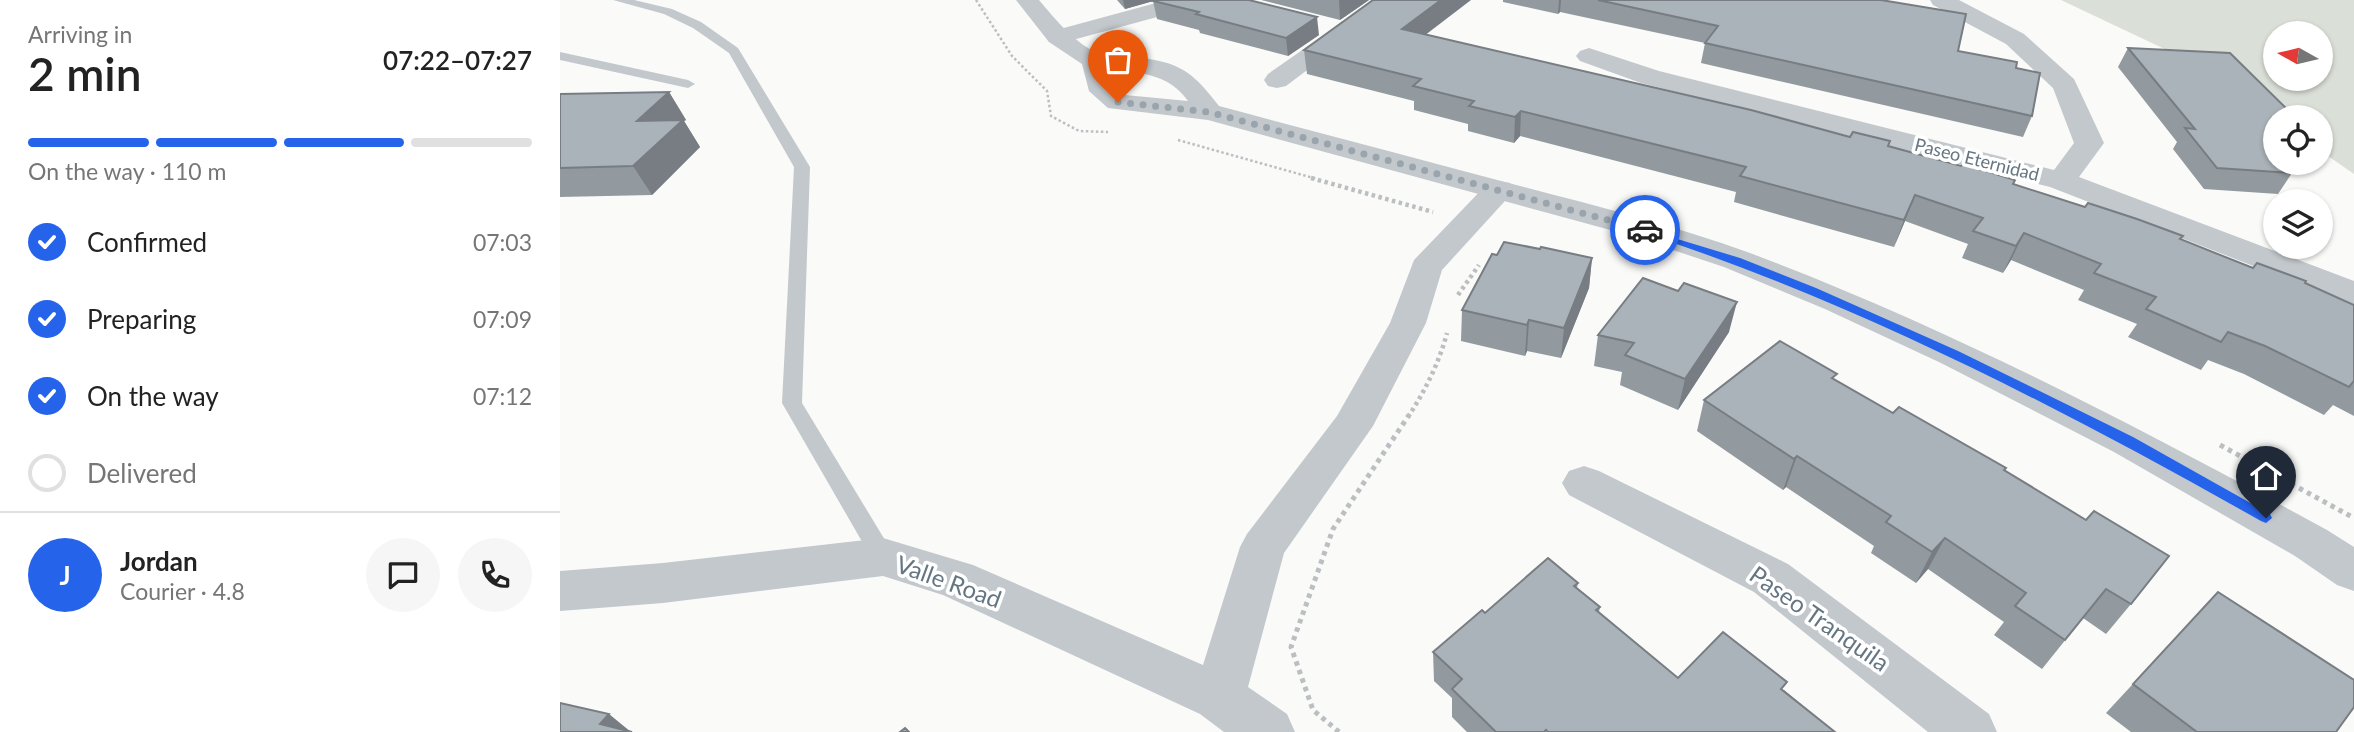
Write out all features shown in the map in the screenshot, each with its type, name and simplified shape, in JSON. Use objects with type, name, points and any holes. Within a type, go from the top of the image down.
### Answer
[{"type":"street","points":[[1027,0],[1076,49],[1102,91],[1118,102],[1209,112],[1650,231],[1736,260],[1838,301],[1954,354],[2129,441],[2354,570]]},
{"type":"street","points":[[1076,49],[1134,35],[1169,21],[1188,11],[1195,0]]},
{"type":"street","points":[[1277,80],[1342,31],[1390,0]]},
{"type":"street","points":[[1941,0],[2015,39],[2066,85],[2089,143],[2061,181]]},
{"type":"street","points":[[1318,25],[1342,31]]},
{"type":"street","points":[[1076,49],[1176,75],[1189,85],[1209,112]]},
{"type":"street","name":"Paseo Eternidad","points":[[1589,56],[1650,77],[2061,181],[2354,294]]},
{"type":"street","points":[[1219,697],[1263,547],[1352,426],[1408,323],[1426,267],[1499,190]]},
{"type":"street","name":"Paseo Tranquila","points":[[1584,483],[1771,578],[1970,732]]},
{"type":"street","name":"Valle Road","points":[[560,591],[663,583],[883,557],[956,579],[1219,697],[1268,732]]},
{"type":"lane","points":[[619,0],[668,11],[697,25],[734,51],[802,167],[792,402],[883,557]]},
{"type":"lane","points":[[560,56],[688,84]]},
{"type":"path","points":[[1455,299],[1486,254]]},
{"type":"path","points":[[1339,732],[1313,710],[1291,647],[1333,528],[1420,399],[1441,355],[1450,321]]},
{"type":"shaded area","points":[[2061,0],[2354,0],[2354,174],[2333,159],[2333,105],[2263,105],[2263,109],[2190,61]]},
{"type":"building","points":[[1249,0],[1317,17],[1286,38],[1153,1]]},
{"type":"building","points":[[1373,0],[1441,0],[1402,29],[1751,110],[1850,137],[1853,132],[1890,141],[1888,146],[2015,180],[2013,184],[2085,207],[2088,203],[2183,236],[2180,239],[2253,268],[2257,263],[2306,281],[2305,283],[2354,305],[2354,381],[2349,387],[2265,346],[2228,332],[2221,342],[2146,309],[2156,297],[2094,273],[2101,264],[2024,233],[2016,246],[1973,231],[1983,218],[1915,195],[1904,220],[1740,176],[1746,167],[1521,111],[1515,117],[1469,106],[1474,101],[1413,86],[1421,79],[1304,50]]},
{"type":"building","points":[[1598,0],[1881,0],[1966,14],[1958,51],[2017,62],[2016,68],[2040,73],[2032,116],[1705,43],[1718,26]]},
{"type":"building","points":[[2128,48],[2230,53],[2263,85],[2263,91],[2269,91],[2283,105],[2263,105],[2263,171],[2217,168],[2185,128],[2195,129]]},
{"type":"building","points":[[669,92],[637,121],[683,120],[633,166],[560,168],[560,94]]},
{"type":"building","points":[[1504,242],[1592,258],[1564,328],[1529,320],[1527,325],[1462,310],[1492,254],[1497,255]]},
{"type":"building","points":[[1643,278],[1678,291],[1684,283],[1737,302],[1685,379],[1625,355],[1634,343],[1598,335]]},
{"type":"building","points":[[1780,341],[1837,374],[1832,378],[1893,413],[1899,407],[2006,468],[2004,470],[2086,520],[2094,511],[2169,556],[2131,604],[2106,589],[2065,640],[2015,606],[2026,593],[1945,538],[1932,552],[1886,522],[1891,516],[1797,456],[1794,459],[1704,400]]},
{"type":"building","points":[[1548,558],[1578,583],[1574,586],[1600,607],[1596,610],[1678,678],[1723,632],[1787,682],[1781,689],[1835,732],[1496,732],[1452,689],[1462,679],[1433,652],[1482,610],[1485,613]]},
{"type":"building","points":[[2218,592],[2354,680],[2354,707],[2336,732],[2197,732],[2133,684]]},
{"type":"building","points":[[560,703],[609,714],[600,724],[632,732],[560,732]]},
{"type":"way so far","points":[[1118,102],[1209,112],[1645,230]]},
{"type":"route","points":[[1645,230],[1736,260],[1812,290],[1954,354],[2129,441],[2266,518]]}]
